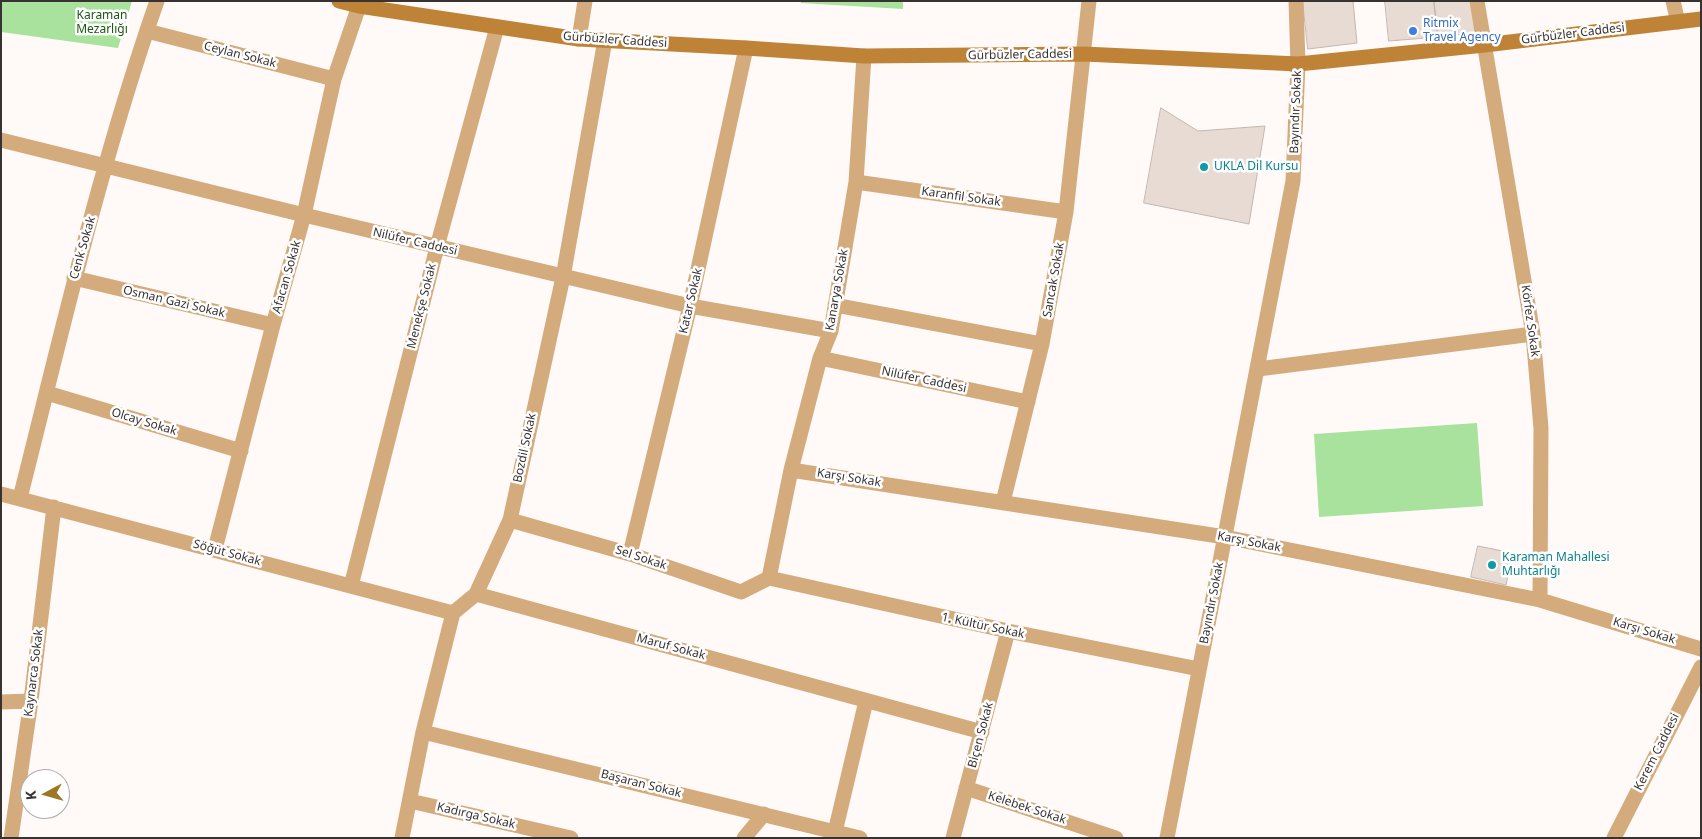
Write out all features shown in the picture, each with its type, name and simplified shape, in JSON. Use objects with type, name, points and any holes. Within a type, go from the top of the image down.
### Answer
[{"type":"street","name":"Cenk Sokak","points":[[20,498],[74,278],[157,1]]},
{"type":"street","name":"Gürbüzler Caddesi","points":[[339,1],[359,6],[579,39],[864,56],[1084,54],[1298,64],[1701,19]]},
{"type":"street","points":[[579,39],[585,1]]},
{"type":"street","name":"Sancak Sokak","points":[[1002,502],[1042,344],[1066,212],[1089,1]]},
{"type":"street","name":"Bayındır Sokak","points":[[1167,838],[1293,181],[1298,64],[1296,1]]},
{"type":"street","name":"Körfez Sokak","points":[[1477,1],[1533,334],[1541,428],[1540,600]]},
{"type":"street","points":[[1673,1],[1678,22]]},
{"type":"street","name":"Afacan Sokak","points":[[215,549],[273,325],[304,215],[334,79],[359,6]]},
{"type":"street","name":"Menekşe Sokak","points":[[351,586],[436,247],[498,26]]},
{"type":"street","name":"Ceylan Sokak","points":[[147,31],[334,79]]},
{"type":"street","name":"Bozdil Sokak","points":[[453,613],[476,594],[510,520],[563,277],[605,40]]},
{"type":"street","name":"Katar Sokak","points":[[630,554],[690,306],[746,48]]},
{"type":"street","name":"Kanarya Sokak","points":[[768,578],[791,470],[820,358],[831,331],[856,182],[864,56]]},
{"type":"street","name":"Nilüfer Caddesi","points":[[1,140],[563,277],[690,306],[831,331]]},
{"type":"street","name":"Karanfil Sokak","points":[[856,182],[1066,212]]},
{"type":"street","name":"Osman Gazi Sokak","points":[[74,278],[273,325]]},
{"type":"street","points":[[835,305],[1042,344]]},
{"type":"street","points":[[1258,369],[1533,334]]},
{"type":"street","name":"Nilüfer Caddesi","points":[[820,358],[1028,402]]},
{"type":"street","name":"Olcay Sokak","points":[[46,393],[241,451]]},
{"type":"street","name":"Karşı Sokak","points":[[791,470],[1225,537],[1540,600],[1701,649]]},
{"type":"street","name":"Söğüt Sokak","points":[[1,494],[453,613]]},
{"type":"street","name":"Kaynarca Sokak","points":[[11,838],[31,701],[54,507]]},
{"type":"street","name":"Sel Sokak","points":[[510,520],[630,554],[741,592],[768,578]]},
{"type":"street","name":"1. Kültür Sokak","points":[[768,578],[1008,632],[1199,669]]},
{"type":"street","name":"Maruf Sokak","points":[[476,594],[982,732]]},
{"type":"street","points":[[402,838],[423,732],[453,613]]},
{"type":"street","name":"Biçen Sokak","points":[[953,838],[1008,632]]},
{"type":"street","name":"Kerem Caddesi","points":[[1614,838],[1701,667]]},
{"type":"street","points":[[1,702],[31,701]]},
{"type":"street","points":[[835,832],[866,701]]},
{"type":"street","name":"Başaran Sokak","points":[[423,732],[860,838]]},
{"type":"street","name":"Kelebek Sokak","points":[[966,788],[1116,838]]},
{"type":"street","name":"Kadırga Sokak","points":[[410,800],[571,838]]},
{"type":"street","points":[[744,838],[764,814]]},
{"type":"green space","name":"Karaman Mezarlığı","points":[[1,1],[132,1],[118,48],[1,32]]},
{"type":"green space","points":[[801,1],[903,1],[903,9],[801,3]]},
{"type":"green space","points":[[1477,423],[1483,506],[1319,517],[1314,434]]},
{"type":"building","points":[[1303,1],[1353,1],[1357,43],[1308,49]]},
{"type":"building","points":[[1385,1],[1434,1],[1438,37],[1389,41]]},
{"type":"building","points":[[1434,1],[1472,1],[1475,33],[1438,37]]},
{"type":"building","name":"UKLA Dil Kursu","points":[[1161,108],[1198,131],[1265,126],[1249,224],[1144,203]]},
{"type":"building","name":"Karaman Mahallesi Muhtarlığı","points":[[1478,546],[1513,553],[1506,585],[1471,577]]},
{"type":"place","name":"Ritmix Travel Agency","points":[[1413,31]]},
{"type":"place","name":"UKLA Dil Kursu","points":[[1204,167]]},
{"type":"place","name":"Karaman Mahallesi Muhtarlığı","points":[[1492,565]]}]
